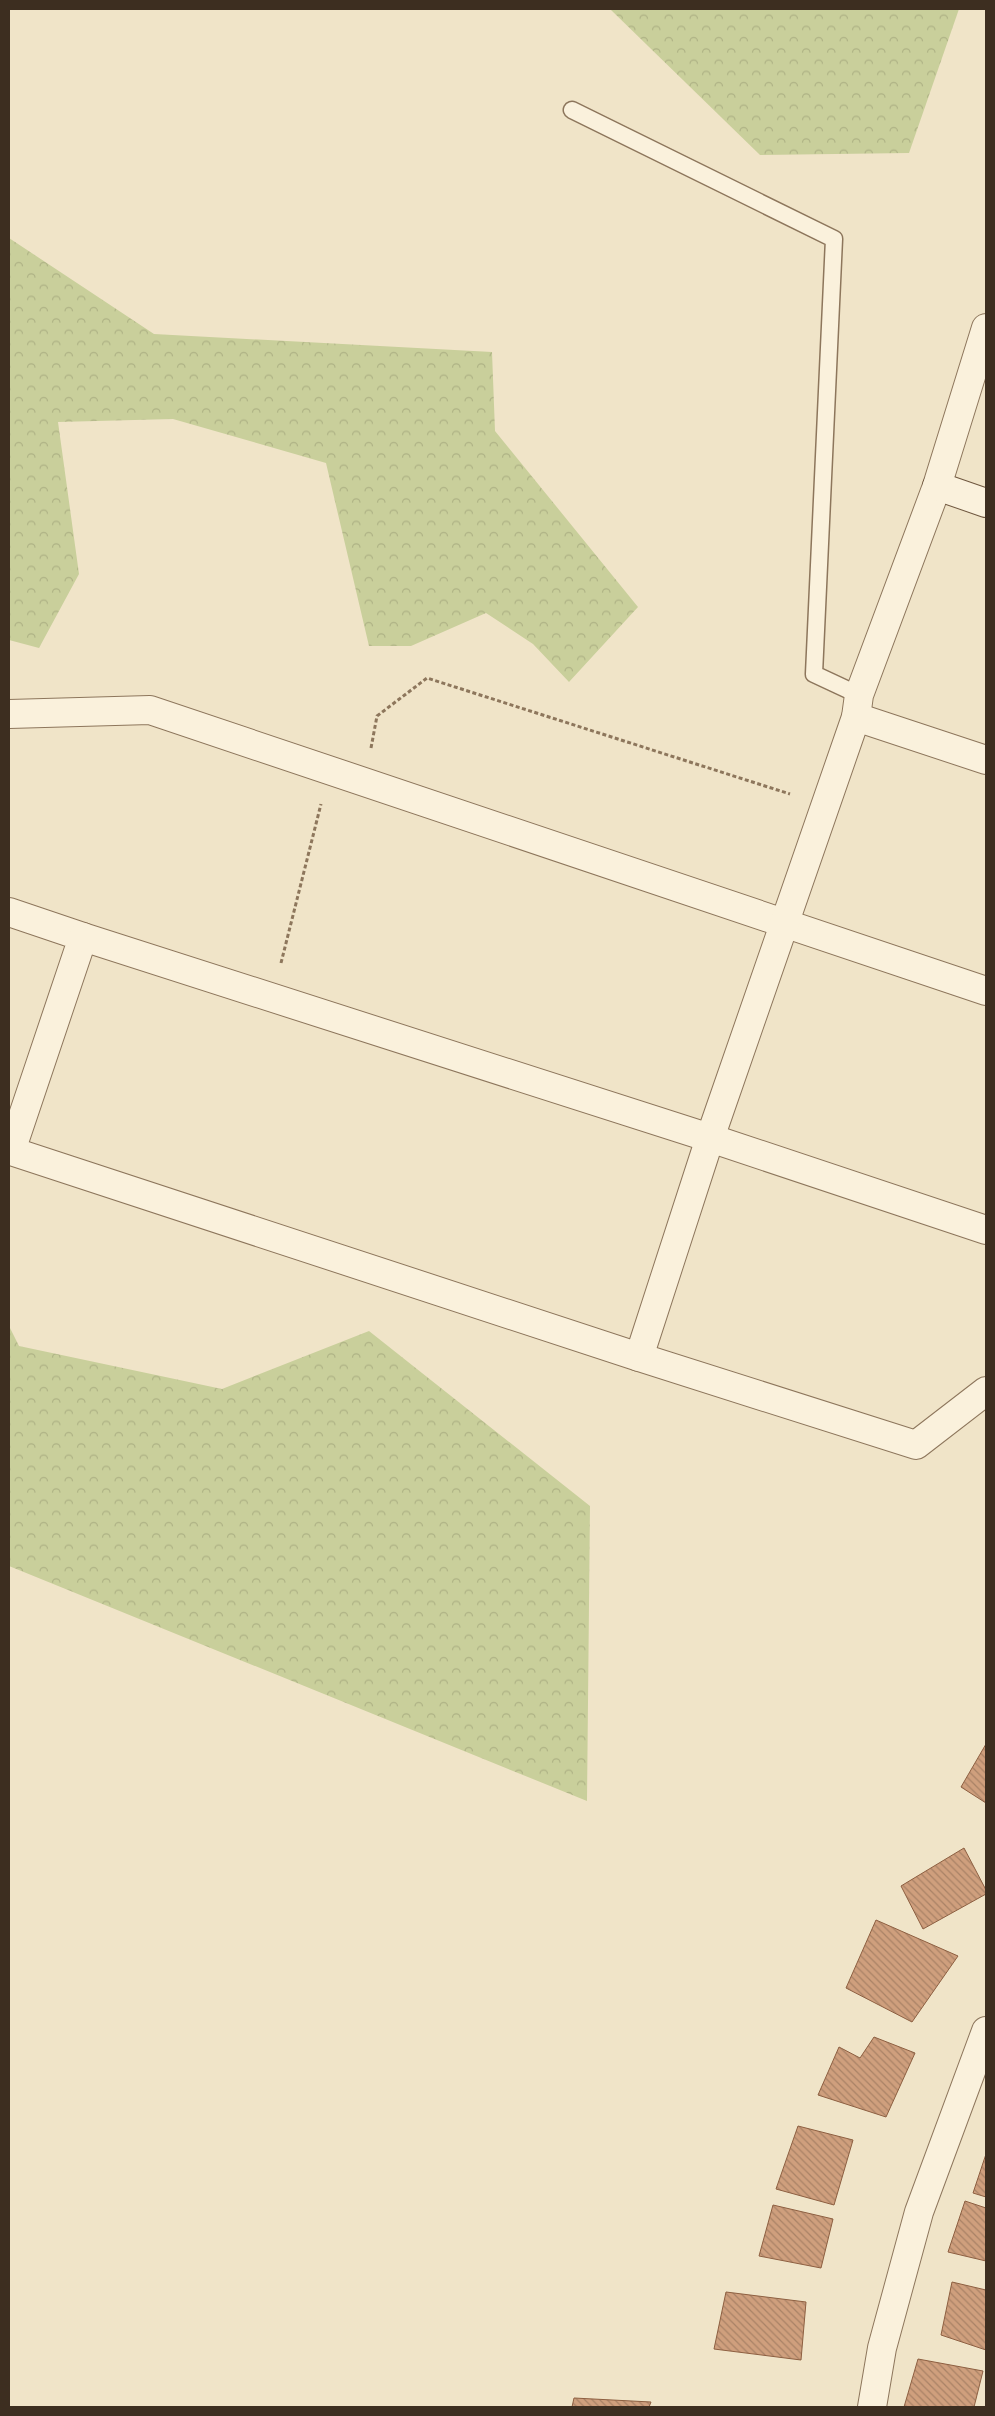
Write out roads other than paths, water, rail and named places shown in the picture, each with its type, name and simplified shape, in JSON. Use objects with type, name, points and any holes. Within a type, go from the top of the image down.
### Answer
[{"type":"street","points":[[639,1357],[710,1138],[786,923],[858,706],[937,486],[986,328]]},
{"type":"street","points":[[937,486],[986,503]]},
{"type":"street","points":[[858,706],[986,760]]},
{"type":"street","points":[[9,714],[150,710],[986,991]]},
{"type":"street","points":[[9,912],[710,1138],[986,1230]]},
{"type":"street","points":[[83,937],[10,1151],[639,1357],[916,1445],[986,1391]]},
{"type":"street","points":[[872,2407],[882,2348],[919,2212],[986,2031]]},
{"type":"lane","points":[[572,110],[834,238],[814,674],[858,706]]}]
